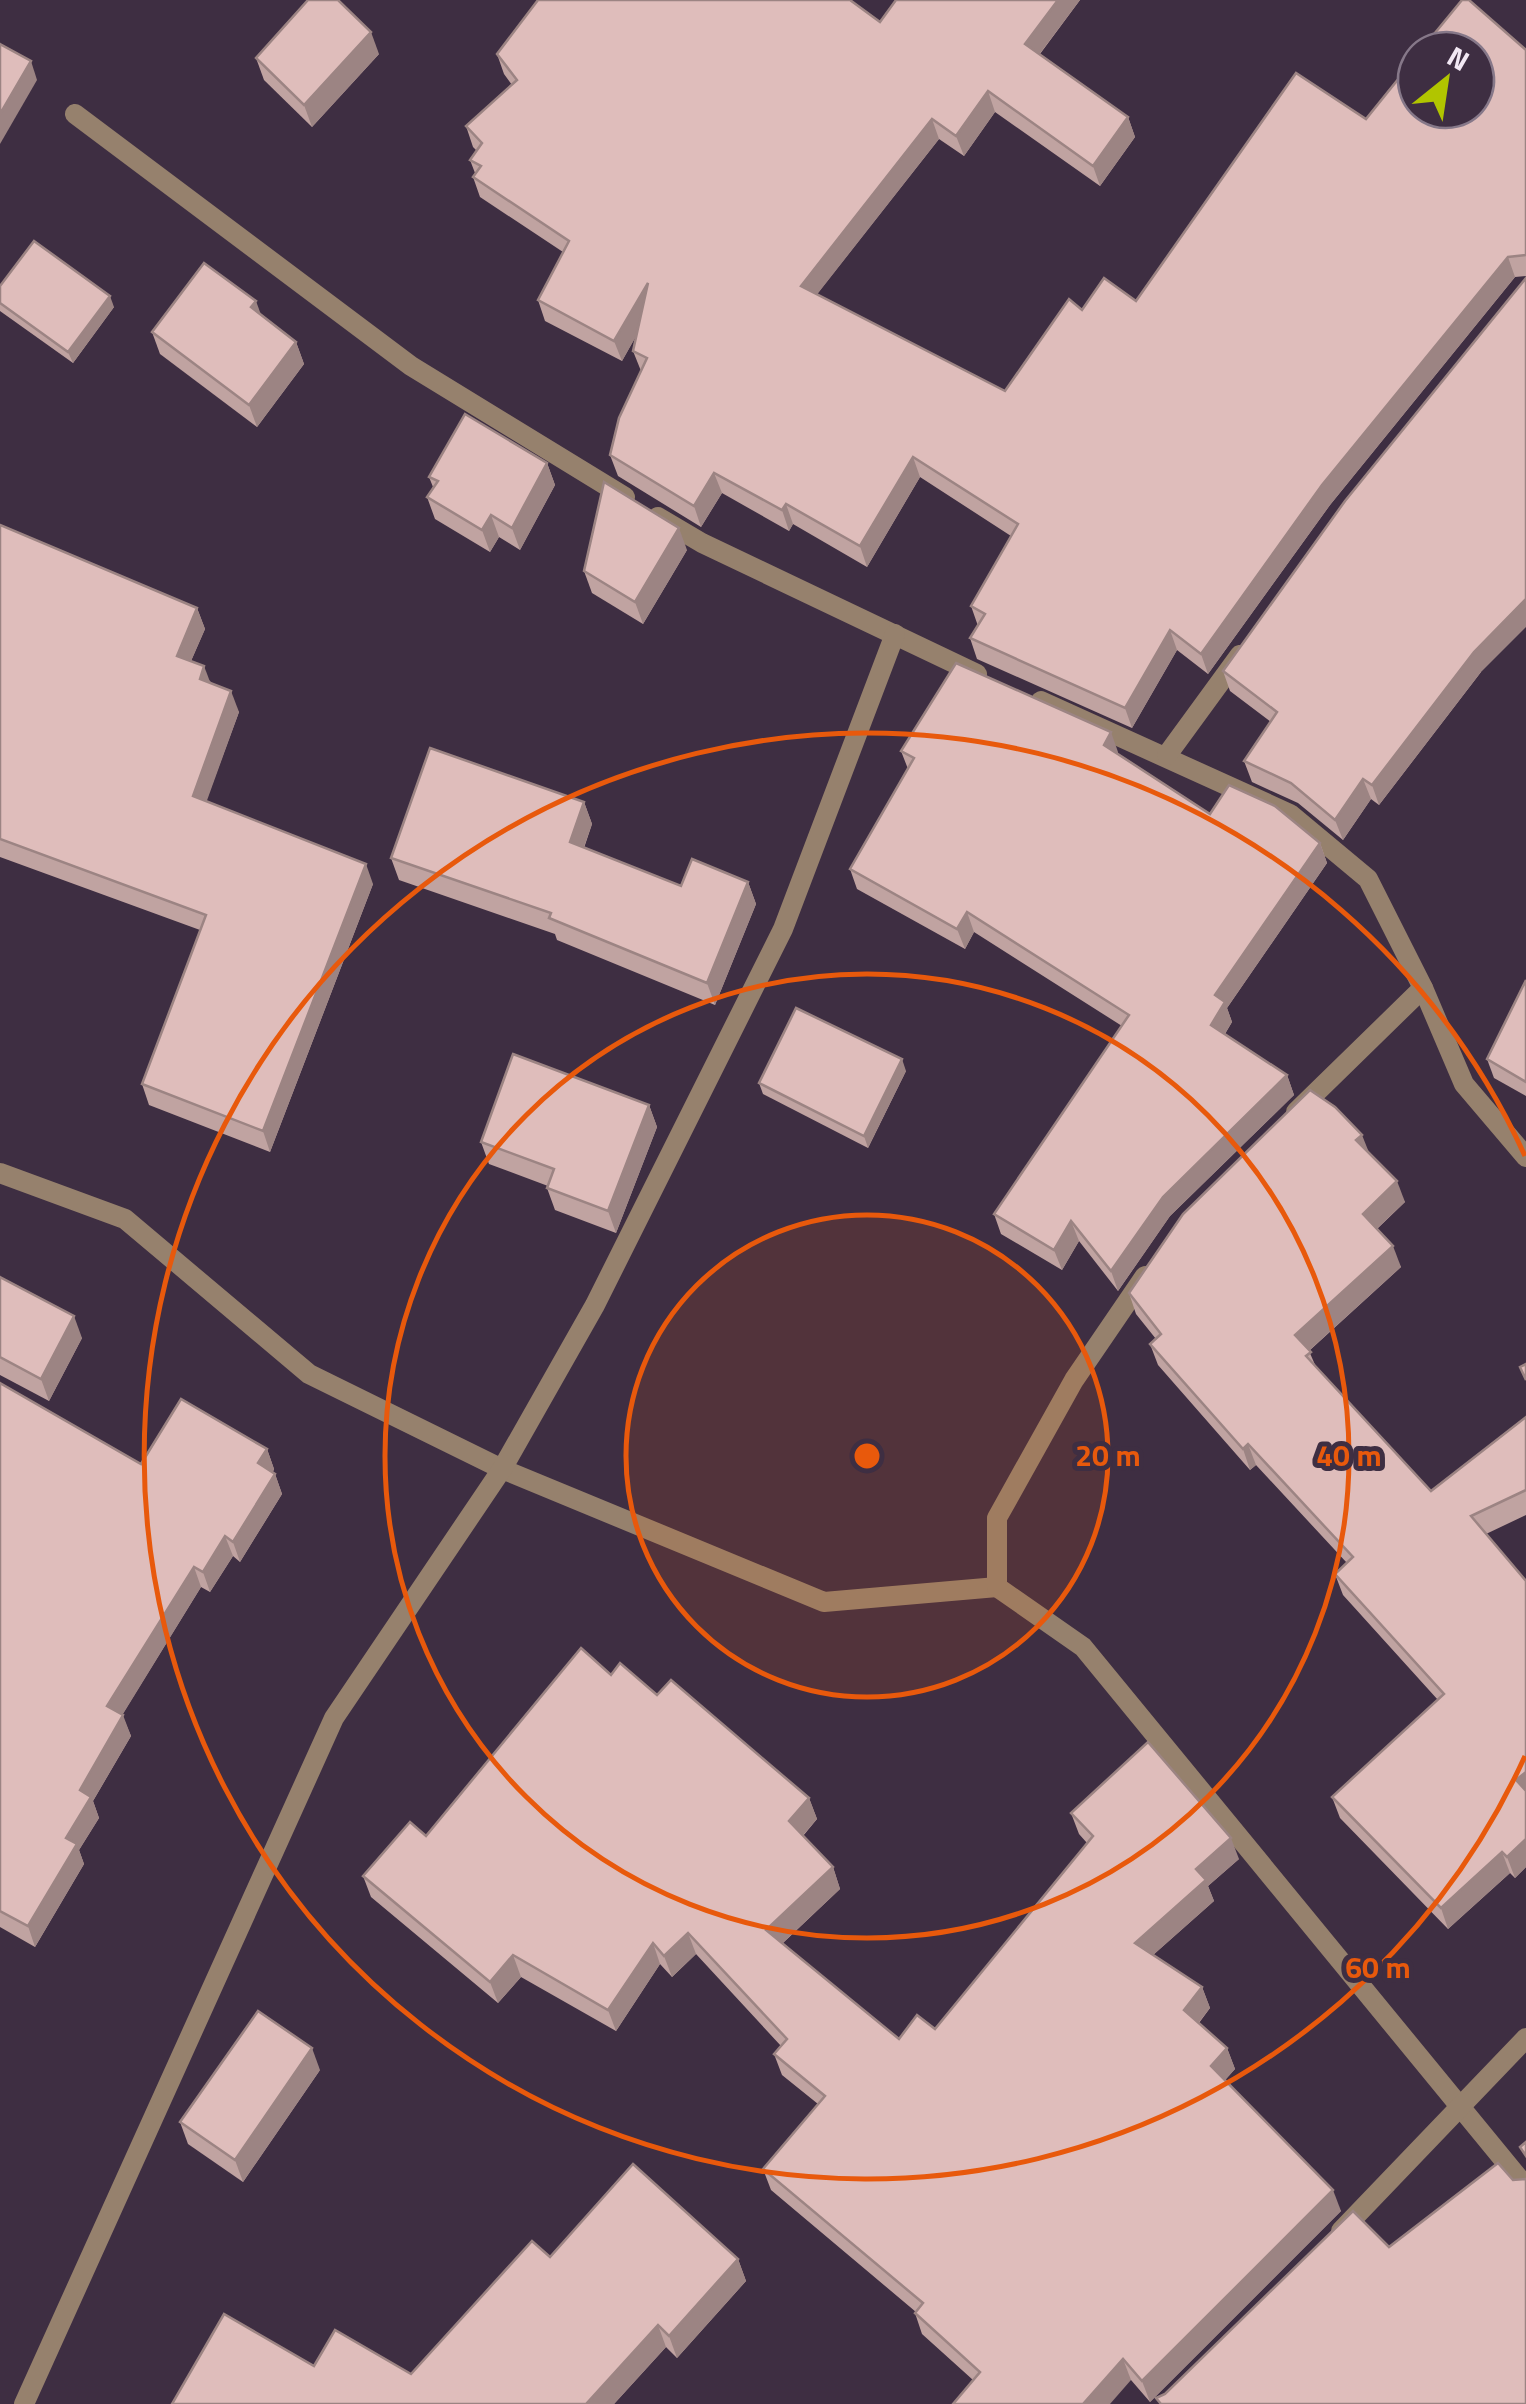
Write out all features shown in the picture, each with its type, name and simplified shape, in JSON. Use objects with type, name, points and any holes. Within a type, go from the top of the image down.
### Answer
[{"type":"street","points":[[75,114],[410,366],[702,544],[1290,814],[1368,879],[1424,988],[1464,1084],[1526,1158]]},
{"type":"street","points":[[24,2404],[334,1718],[502,1469],[595,1305],[783,929],[895,634]]},
{"type":"street","points":[[1167,755],[1248,642]]},
{"type":"street","points":[[1274,1133],[1424,988]]},
{"type":"street","points":[[0,1173],[125,1219],[309,1374],[502,1469],[824,1602],[998,1587],[1083,1647],[1526,2186]]},
{"type":"street","points":[[998,1587],[997,1518],[1074,1380],[1158,1256]]},
{"type":"street","points":[[1320,2252],[1526,2038]]},
{"type":"building","points":[[308,0],[338,0],[371,32],[304,105],[256,58]]},
{"type":"building","points":[[538,0],[850,0],[880,22],[896,0],[1058,0],[1025,44],[1128,117],[1093,166],[988,91],[956,136],[932,119],[801,286],[1005,391],[1069,299],[1082,310],[1104,278],[1136,301],[1296,73],[1366,119],[1396,82],[1396,130],[1496,130],[1496,30],[1437,30],[1462,0],[1469,0],[1526,50],[1526,255],[1508,257],[1322,485],[1201,654],[1170,630],[1125,708],[970,638],[985,614],[971,606],[1018,524],[913,457],[860,546],[786,504],[782,510],[714,473],[694,506],[610,455],[619,418],[647,358],[633,351],[648,283],[614,341],[538,300],[569,241],[473,177],[481,166],[470,160],[482,143],[466,126],[517,80],[497,54]]},
{"type":"building","points":[[0,44],[31,61],[0,114]]},
{"type":"building","points":[[34,241],[110,296],[68,352],[0,303],[0,286]]},
{"type":"building","points":[[204,263],[256,301],[251,307],[296,342],[249,405],[152,332]]},
{"type":"building","points":[[1526,278],[1526,599],[1474,652],[1372,785],[1363,779],[1335,820],[1291,783],[1244,761],[1277,712],[1223,671],[1345,501]]},
{"type":"building","points":[[465,414],[547,463],[512,528],[491,515],[482,530],[427,497],[438,481],[429,477]]},
{"type":"building","points":[[604,482],[679,528],[635,602],[584,571]]},
{"type":"building","points":[[0,525],[197,608],[177,656],[204,666],[200,679],[231,691],[193,796],[366,864],[263,1131],[142,1084],[206,915],[0,839]]},
{"type":"building","points":[[956,663],[1111,732],[1104,745],[1210,814],[1229,785],[1275,806],[1320,843],[1215,995],[1225,1002],[1211,1025],[1287,1075],[1163,1197],[1111,1271],[1071,1221],[1054,1250],[994,1214],[1129,1015],[967,912],[957,929],[850,869],[914,758],[901,751]]},
{"type":"building","points":[[430,748],[584,802],[570,842],[681,886],[692,859],[748,882],[707,983],[549,918],[551,913],[391,858]]},
{"type":"building","points":[[1526,980],[1526,1082],[1487,1059]]},
{"type":"building","points":[[796,1008],[902,1059],[864,1136],[759,1083]]},
{"type":"building","points":[[513,1054],[649,1105],[608,1211],[547,1188],[554,1169],[481,1142]]},
{"type":"building","points":[[1310,1090],[1335,1107],[1362,1135],[1356,1140],[1397,1181],[1363,1214],[1393,1246],[1295,1335],[1311,1352],[1306,1356],[1431,1491],[1526,1417],[1526,1490],[1471,1516],[1526,1581],[1526,1772],[1516,1780],[1526,1791],[1526,1839],[1507,1857],[1502,1852],[1441,1908],[1332,1797],[1444,1694],[1335,1574],[1353,1557],[1248,1444],[1243,1449],[1150,1344],[1161,1334],[1129,1293],[1183,1214]]},
{"type":"building","points":[[0,1277],[74,1316],[41,1379],[0,1357]]},
{"type":"building","points":[[0,1383],[141,1464],[181,1399],[267,1449],[258,1463],[275,1474],[233,1542],[225,1536],[203,1572],[194,1567],[107,1706],[123,1715],[80,1790],[91,1797],[66,1838],[77,1844],[28,1926],[0,1911]]},
{"type":"building","points":[[581,1648],[611,1675],[620,1663],[657,1695],[671,1680],[809,1798],[789,1821],[833,1867],[766,1930],[899,2039],[917,2015],[935,2029],[1093,1836],[1071,1813],[1148,1742],[1231,1838],[1196,1869],[1206,1880],[1135,1943],[1202,1987],[1184,2010],[1227,2048],[1211,2066],[1333,2190],[1142,2381],[1123,2359],[1083,2404],[953,2404],[980,2372],[915,2313],[923,2303],[763,2169],[825,2096],[774,2054],[787,2039],[688,1933],[664,1956],[653,1943],[608,2010],[513,1955],[490,1982],[363,1876],[410,1822],[426,1836]]},
{"type":"building","points":[[258,2011],[312,2048],[235,2160],[180,2122]]},
{"type":"building","points":[[1498,2163],[1513,2180],[1526,2179],[1526,2404],[1161,2404],[1156,2398],[1165,2394],[1353,2211],[1389,2247]]},
{"type":"building","points":[[633,2164],[738,2259],[669,2336],[658,2325],[586,2404],[172,2404],[224,2314],[314,2366],[335,2330],[411,2374],[532,2241],[550,2257]]}]
